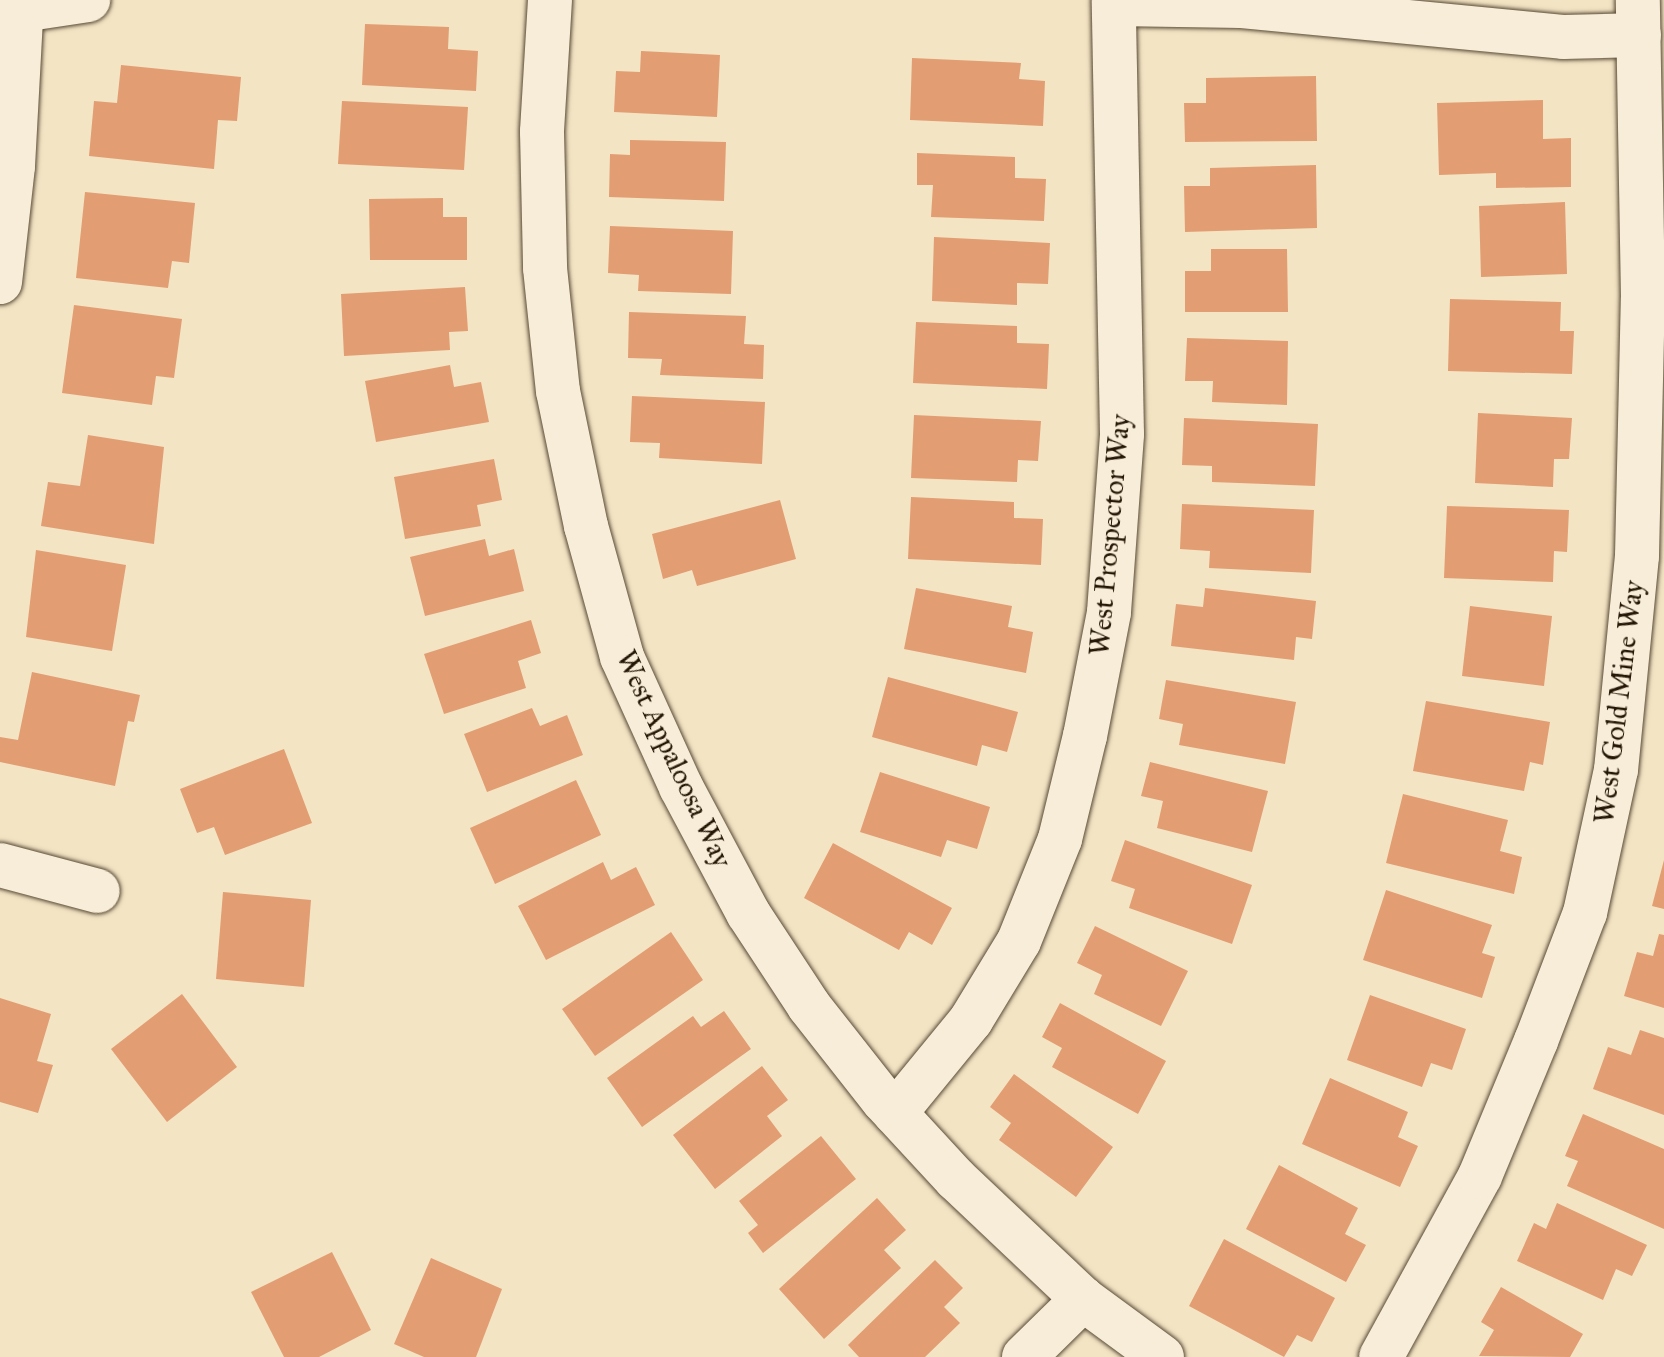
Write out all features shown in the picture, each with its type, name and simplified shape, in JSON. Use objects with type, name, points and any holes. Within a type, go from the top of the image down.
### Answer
[{"type":"street","points":[[0,282],[22,5],[88,0]]},
{"type":"street","name":"West Appaloosa Way","points":[[550,0],[543,147],[545,268],[557,376],[586,526],[622,657],[681,787],[748,913],[809,1006],[895,1113],[1083,1299],[1162,1357]]},
{"type":"street","points":[[1115,2],[1242,6],[1563,37],[1639,17]]},
{"type":"street","name":"West Prospector Way","points":[[895,1113],[971,1020],[1019,941],[1060,839],[1085,736],[1109,612],[1122,434],[1115,2]]},
{"type":"street","name":"West Gold Mine Way","points":[[1381,1357],[1480,1176],[1536,1041],[1585,913],[1616,770],[1637,556],[1643,298],[1639,17]]},
{"type":"street","points":[[0,865],[98,891]]},
{"type":"street","points":[[1024,1357],[1083,1299]]},
{"type":"building","points":[[365,24],[449,27],[448,49],[478,51],[476,91],[362,85]]},
{"type":"building","points":[[641,51],[720,55],[717,117],[614,112],[616,71],[640,72]]},
{"type":"building","points":[[912,58],[1021,63],[1019,79],[1045,81],[1043,126],[910,120]]},
{"type":"building","points":[[121,65],[241,77],[237,121],[218,120],[214,169],[89,156],[94,101],[117,103]]},
{"type":"building","points":[[1316,76],[1317,141],[1185,142],[1184,103],[1206,103],[1206,78]]},
{"type":"building","points":[[1543,100],[1543,139],[1571,138],[1571,187],[1496,188],[1496,173],[1439,175],[1437,103]]},
{"type":"building","points":[[342,101],[468,107],[464,170],[338,164]]},
{"type":"building","points":[[630,140],[726,142],[724,201],[609,197],[610,154],[630,155]]},
{"type":"building","points":[[917,153],[1015,157],[1015,178],[1046,179],[1044,221],[931,217],[933,185],[917,185]]},
{"type":"building","points":[[1316,165],[1317,228],[1185,232],[1184,186],[1210,186],[1210,168]]},
{"type":"building","points":[[85,192],[195,203],[189,263],[172,261],[168,288],[76,278]]},
{"type":"building","points":[[443,198],[443,217],[467,217],[467,260],[370,260],[369,199]]},
{"type":"building","points":[[1565,202],[1567,274],[1481,277],[1479,206]]},
{"type":"building","points":[[610,226],[733,231],[731,294],[638,291],[639,275],[608,273]]},
{"type":"building","points":[[934,237],[1050,243],[1048,284],[1017,283],[1017,305],[932,301]]},
{"type":"building","points":[[1211,249],[1287,249],[1288,312],[1185,312],[1185,271],[1211,271]]},
{"type":"building","points":[[465,287],[468,331],[449,332],[450,350],[344,356],[341,294]]},
{"type":"building","points":[[1450,299],[1561,302],[1560,331],[1574,331],[1572,374],[1448,371]]},
{"type":"building","points":[[74,305],[182,319],[174,378],[156,376],[152,405],[62,393]]},
{"type":"building","points":[[629,312],[746,316],[744,344],[764,345],[763,379],[660,375],[662,359],[628,358]]},
{"type":"building","points":[[916,322],[1017,326],[1017,343],[1049,344],[1047,389],[913,383]]},
{"type":"building","points":[[1187,338],[1288,341],[1287,405],[1212,402],[1213,381],[1185,381]]},
{"type":"building","points":[[450,365],[454,387],[481,382],[489,422],[376,442],[365,381]]},
{"type":"building","points":[[632,396],[765,402],[762,464],[659,458],[660,443],[630,442]]},
{"type":"building","points":[[1478,413],[1572,418],[1569,459],[1554,459],[1553,487],[1475,483]]},
{"type":"building","points":[[914,415],[1041,421],[1038,461],[1018,460],[1017,482],[911,478]]},
{"type":"building","points":[[1184,418],[1318,424],[1315,486],[1212,482],[1212,466],[1182,465]]},
{"type":"building","points":[[88,435],[164,447],[154,544],[41,526],[48,482],[80,486]]},
{"type":"building","points":[[494,459],[502,500],[477,505],[481,526],[405,539],[394,477]]},
{"type":"building","points":[[911,497],[1014,502],[1014,518],[1043,519],[1041,565],[908,559]]},
{"type":"building","points":[[780,500],[796,559],[697,586],[692,570],[663,579],[652,534]]},
{"type":"building","points":[[1182,504],[1314,510],[1311,573],[1209,568],[1210,551],[1180,549]]},
{"type":"building","points":[[1447,506],[1569,510],[1567,552],[1554,551],[1553,582],[1444,578]]},
{"type":"building","points":[[485,539],[489,556],[514,549],[524,591],[425,616],[410,557]]},
{"type":"building","points":[[36,550],[126,565],[112,651],[26,637]]},
{"type":"building","points":[[916,588],[1012,606],[1008,627],[1033,632],[1026,673],[904,649]]},
{"type":"building","points":[[1205,588],[1316,601],[1312,639],[1296,637],[1294,660],[1171,646],[1176,604],[1203,607]]},
{"type":"building","points":[[1470,606],[1552,616],[1544,686],[1462,676]]},
{"type":"building","points":[[531,620],[541,653],[518,661],[526,688],[444,714],[424,654]]},
{"type":"building","points":[[32,672],[140,695],[134,722],[128,721],[115,786],[0,762],[0,737],[18,740]]},
{"type":"building","points":[[888,677],[1018,712],[1007,752],[982,745],[977,766],[872,737]]},
{"type":"building","points":[[1166,680],[1296,702],[1285,764],[1179,745],[1183,724],[1159,719]]},
{"type":"building","points":[[1426,701],[1550,722],[1543,765],[1530,762],[1524,791],[1413,771]]},
{"type":"building","points":[[532,708],[540,726],[567,715],[583,755],[487,792],[464,734]]},
{"type":"building","points":[[284,749],[312,823],[225,855],[214,827],[197,833],[180,789]]},
{"type":"building","points":[[1150,762],[1268,791],[1252,852],[1157,828],[1163,801],[1141,796]]},
{"type":"building","points":[[880,772],[990,807],[977,849],[947,840],[941,857],[860,832]]},
{"type":"building","points":[[576,780],[601,835],[495,884],[470,828]]},
{"type":"building","points":[[1403,794],[1508,820],[1500,851],[1522,857],[1514,894],[1386,863]]},
{"type":"building","points":[[1125,840],[1252,885],[1232,944],[1129,908],[1135,889],[1111,881]]},
{"type":"building","points":[[833,843],[952,908],[932,945],[909,932],[899,950],[804,898]]},
{"type":"building","points":[[1664,860],[1664,909],[1652,906]]},
{"type":"building","points":[[603,862],[611,880],[636,867],[655,905],[546,960],[518,906]]},
{"type":"building","points":[[1386,890],[1492,925],[1482,953],[1495,957],[1482,998],[1363,960]]},
{"type":"building","points":[[223,892],[311,900],[304,987],[216,979]]},
{"type":"building","points":[[1095,926],[1188,971],[1161,1026],[1094,994],[1102,975],[1077,963]]},
{"type":"building","points":[[671,932],[703,980],[595,1056],[562,1009]]},
{"type":"building","points":[[1659,934],[1664,935],[1664,1008],[1624,996],[1637,952],[1653,956]]},
{"type":"building","points":[[182,994],[237,1067],[167,1122],[111,1049]]},
{"type":"building","points":[[1370,995],[1466,1029],[1452,1070],[1431,1063],[1422,1087],[1347,1060]]},
{"type":"building","points":[[0,998],[51,1014],[37,1061],[53,1065],[38,1113],[0,1102]]},
{"type":"building","points":[[1060,1003],[1166,1061],[1138,1114],[1052,1067],[1062,1048],[1042,1037]]},
{"type":"building","points":[[724,1011],[751,1049],[642,1127],[607,1078],[693,1016],[701,1027]]},
{"type":"building","points":[[1640,1030],[1664,1038],[1664,1115],[1593,1089],[1608,1047],[1631,1055]]},
{"type":"building","points":[[762,1066],[788,1100],[767,1116],[782,1136],[715,1189],[673,1135]]},
{"type":"building","points":[[1014,1074],[1113,1147],[1076,1197],[999,1140],[1011,1123],[990,1107]]},
{"type":"building","points":[[1330,1078],[1408,1112],[1398,1137],[1418,1146],[1400,1187],[1302,1144]]},
{"type":"building","points":[[1583,1114],[1664,1149],[1664,1229],[1567,1186],[1578,1161],[1565,1156]]},
{"type":"building","points":[[821,1136],[856,1179],[763,1253],[748,1233],[758,1225],[739,1201]]},
{"type":"building","points":[[1279,1165],[1358,1208],[1345,1234],[1366,1245],[1346,1282],[1246,1229]]},
{"type":"building","points":[[877,1198],[906,1230],[884,1250],[901,1268],[824,1339],[779,1289]]},
{"type":"building","points":[[1557,1203],[1647,1245],[1632,1276],[1616,1269],[1603,1300],[1517,1261],[1534,1223],[1546,1229]]},
{"type":"building","points":[[1224,1239],[1335,1298],[1312,1342],[1297,1335],[1284,1357],[1189,1306]]},
{"type":"building","points":[[332,1252],[371,1330],[319,1357],[284,1357],[251,1292]]},
{"type":"building","points":[[431,1258],[502,1289],[476,1357],[424,1357],[394,1344]]},
{"type":"building","points":[[935,1260],[963,1288],[944,1307],[960,1323],[925,1357],[859,1357],[848,1345]]},
{"type":"building","points":[[1501,1287],[1583,1334],[1570,1357],[1479,1356],[1494,1330],[1481,1322]]}]
